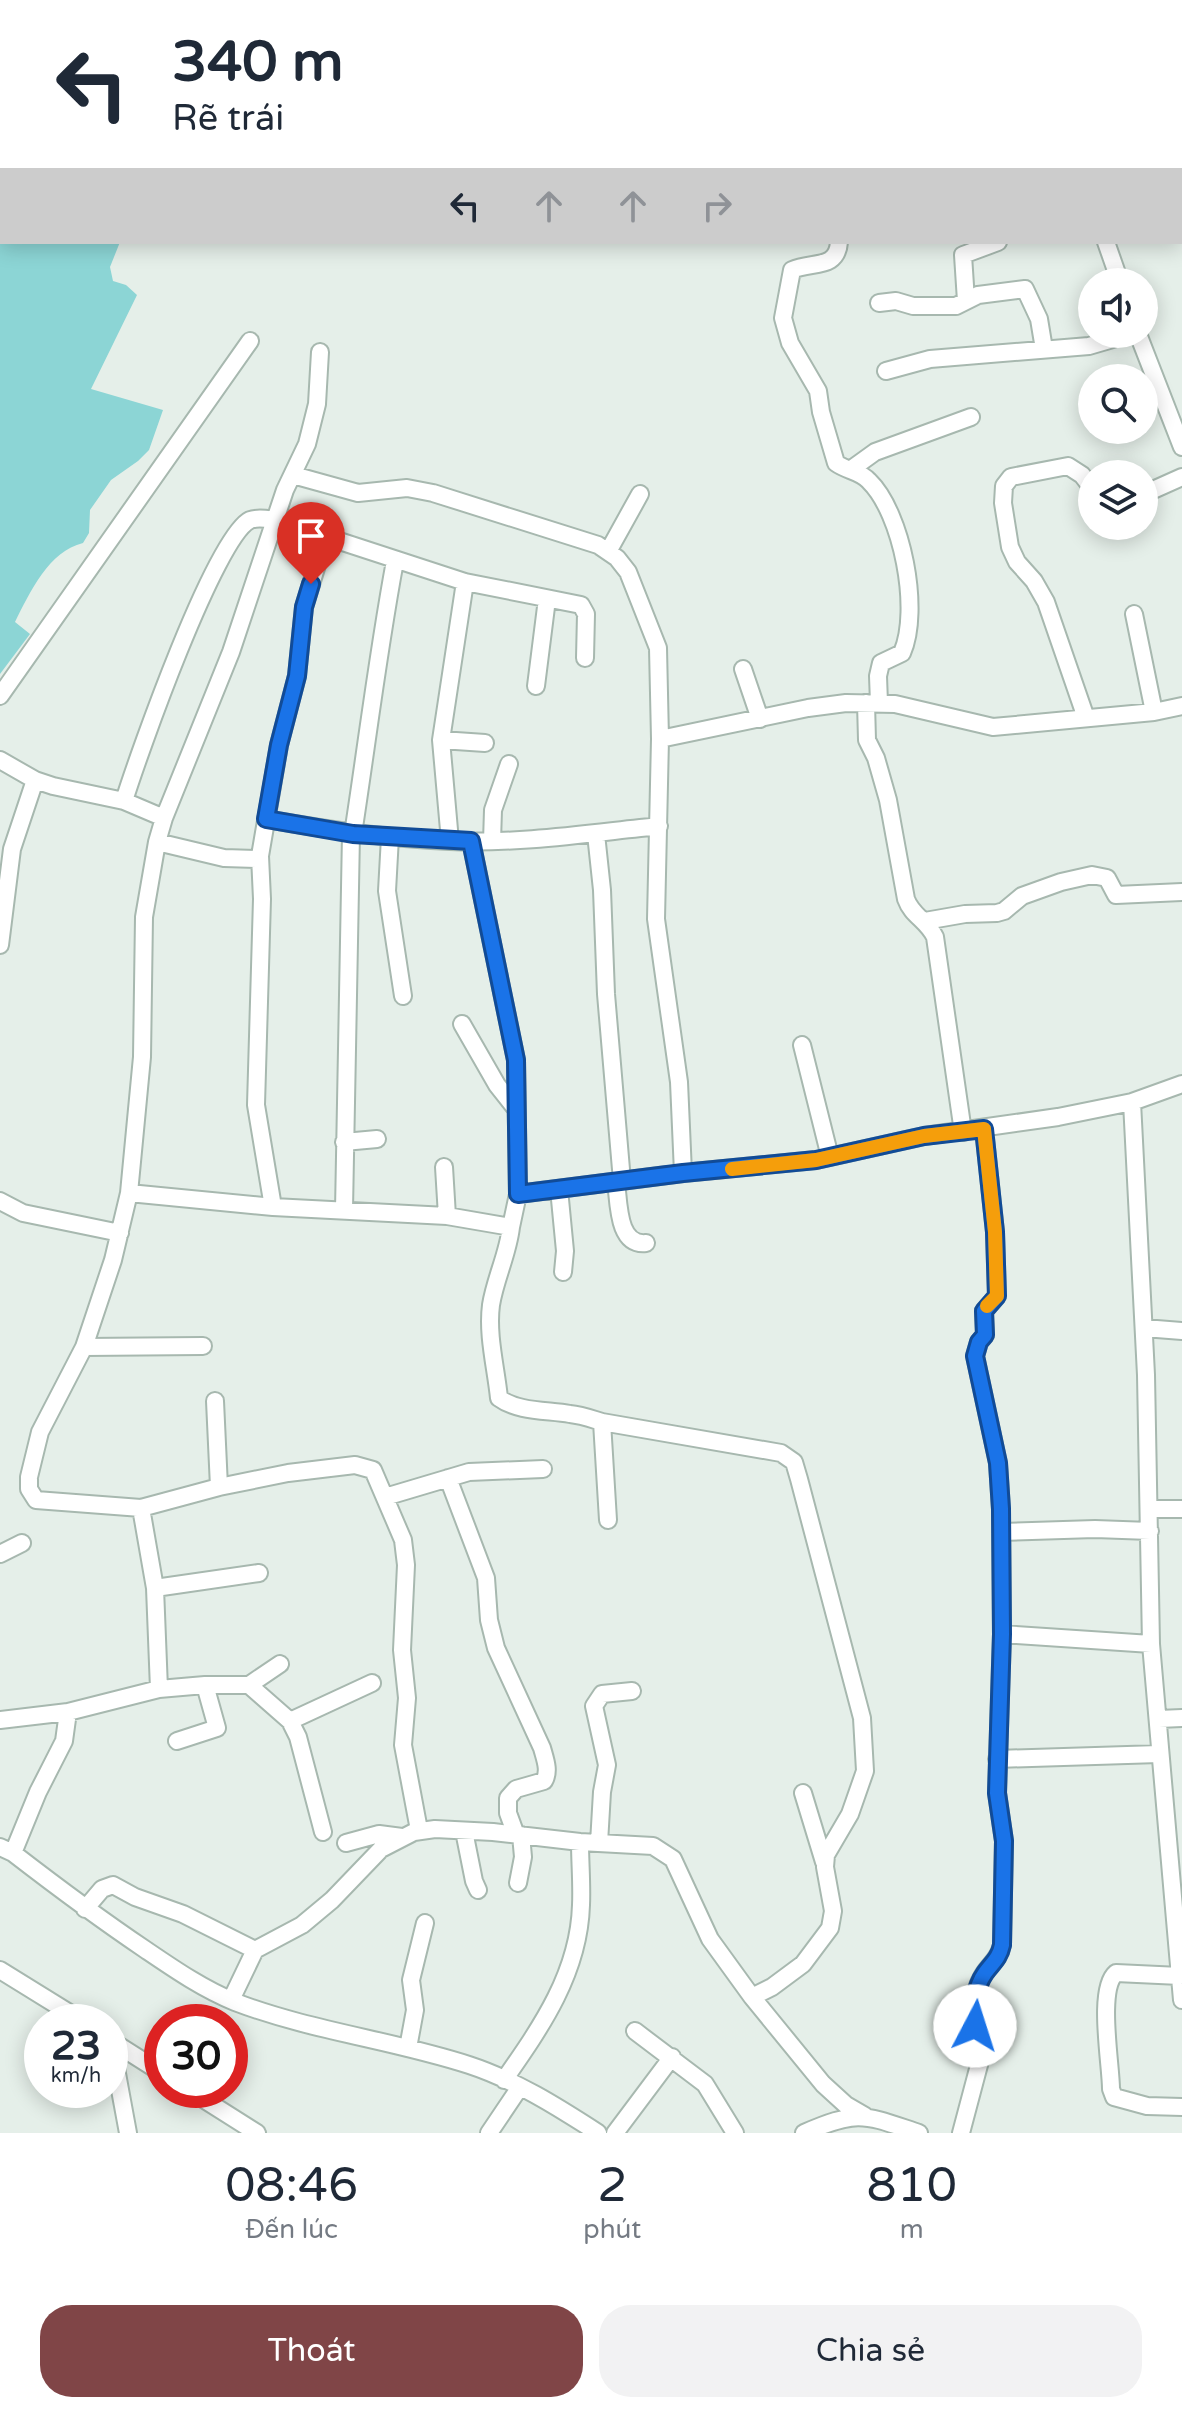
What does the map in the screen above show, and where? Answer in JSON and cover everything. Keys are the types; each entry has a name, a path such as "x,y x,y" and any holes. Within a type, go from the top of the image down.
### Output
{"street":[{"path":"839,244 833,259 792,270 783,318 790,343 818,391 836,463 869,480 895,523 906,575 909,611 905,648 899,656 881,663 867,740 885,786 906,899 910,910 925,921 935,937 963,1132"},
{"path":"966,301 963,255 993,244"},
{"path":"1107,244 1115,268"},
{"path":"879,303 891,301 913,306 956,306 978,295 1025,289 1039,319 1044,349"},
{"path":"0,696 250,341"},
{"path":"886,371 930,359 1078,347"},
{"path":"1144,348 1180,439"},
{"path":"320,352 313,427 275,520 231,652 157,842 144,917 142,1057 129,1193 120,1233 84,1347 40,1432 29,1489 36,1500 141,1508 288,1473 355,1465 373,1470 403,1540 406,1565 402,1650 407,1698 403,1745 419,1830"},
{"path":"850,470 875,452 971,417"},
{"path":"1078,472 1074,468 1059,466 1011,477 1004,486 1003,503 1010,547 1046,602 1086,718"},
{"path":"293,475 358,493 407,488 433,493 609,550 628,572 656,640 660,739 656,919 679,1082 683,1173"},
{"path":"1158,488 1182,477"},
{"path":"609,550 640,494"},
{"path":"124,801 192,614 230,545 245,525 255,519 275,520 325,539 465,582 577,604 584,608 585,658"},
{"path":"273,1207 256,1105 262,899 260,859 279,745 297,676 304,607 325,539"},
{"path":"344,1210 352,834 367,745 376,658 395,561"},
{"path":"450,841 441,740 465,582"},
{"path":"536,686 547,599"},
{"path":"1134,614 1154,712"},
{"path":"743,669 760,719"},
{"path":"660,739 828,705 872,703 993,727 1154,712 1182,706"},
{"path":"441,740 485,743"},
{"path":"0,760 35,780 78,793 124,801 164,818"},
{"path":"492,841 493,810 509,764"},
{"path":"0,945 12,849 35,780"},
{"path":"266,819 352,834 450,841 596,834 659,826"},
{"path":"596,834 622,1228 634,1241 646,1243"},
{"path":"390,837 387,891 403,996"},
{"path":"471,841 516,1060 518,1194 508,1247 491,1303 499,1398 512,1405 781,1453 794,1462 864,1728 865,1771 857,1798 824,1862"},
{"path":"157,842 224,858 260,859"},
{"path":"925,921 1004,911 1022,896 1092,875 1107,878 1113,893 1121,896 1182,892"},
{"path":"462,1024 497,1085 516,1109"},
{"path":"802,1045 830,1157"},
{"path":"518,1194 830,1157 897,1141 984,1129 1132,1102 1182,1084"},
{"path":"1132,1102 1144,1328 1151,1644 1182,2000"},
{"path":"961,2133 983,2050 973,2009 980,1980 998,1958 1002,1945 1005,1855 1004,1825 997,1793 1002,1634 998,1463 975,1356 979,1342 985,1335 984,1311 997,1296 995,1232 984,1129"},
{"path":"344,1142 377,1139"},
{"path":"444,1167 447,1216"},
{"path":"559,1189 565,1251 563,1272"},
{"path":"129,1193 273,1207 447,1216 511,1227"},
{"path":"0,1201 23,1213 120,1233"},
{"path":"1144,1328 1182,1331"},
{"path":"84,1347 203,1346"},
{"path":"215,1401 219,1487"},
{"path":"602,1422 608,1520"},
{"path":"385,1497 483,1470 543,1469"},
{"path":"448,1478 486,1578 489,1620 496,1648 542,1748 545,1762 544,1781 516,1789 508,1798 508,1813 519,1835 523,1857 518,1883"},
{"path":"141,1508 155,1588 159,1689"},
{"path":"1150,1509 1182,1509"},
{"path":"1001,1532 1150,1531"},
{"path":"0,1554 22,1543"},
{"path":"155,1588 259,1573"},
{"path":"1002,1634 1151,1644"},
{"path":"1,1716 68,1712 159,1689 249,1685 280,1664"},
{"path":"288,1719 372,1683"},
{"path":"177,1741 217,1728 205,1685"},
{"path":"249,1685 288,1719 298,1737 323,1832"},
{"path":"599,1843 607,1765 595,1701 609,1692 632,1691"},
{"path":"288,1719 319,1701"},
{"path":"68,1712 64,1741 7,1850 85,1909 185,1977 231,2000 286,2020 471,2066 520,2087 598,2133"},
{"path":"1159,1719 1182,1718"},
{"path":"997,1759 1159,1754"},
{"path":"752,1997 772,1987 803,1964 830,1928 833,1911 824,1862 803,1793"},
{"path":"231,2000 255,1950 302,1925 332,1900 381,1849 419,1830 653,1846 673,1859 710,1939 752,1997 823,2084 846,2105 865,2116 919,2133"},
{"path":"464,1831 478,1890"},
{"path":"346,1843 379,1834 402,1837"},
{"path":"504,2080 549,2014 564,1983 581,1907 580,1842"},
{"path":"85,1909 102,1889 113,1885 135,1897 183,1914 255,1950"},
{"path":"408,2048 415,2010 411,1980 425,1923"},
{"path":"0,1970 55,2004"},
{"path":"1180,1976 1116,1973 1109,1980 1107,2012 1114,2097 1147,2106 1182,2107"},
{"path":"635,2031 705,2084 735,2133"},
{"path":"615,2133 672,2057"},
{"path":"489,2133 520,2087"},
{"path":"123,2108 128,2133"},
{"path":"217,2108 254,2132"},
{"path":"804,2133 850,2116 865,2116"}],"water":[{"path":"0,244 119,244 110,267 113,281 126,285 137,295 91,389 163,410 149,450 111,480 90,510 89,533 83,543 60,554 34,586 15,622 30,634 0,674"}],"slow traffic":[{"path":"732,1169 816,1160 924,1136 984,1129 995,1232 997,1296 987,1306"}],"route":[{"path":"311,584 304,607 297,676 279,745 266,819 353,834 471,841 516,1060 518,1194 816,1160 924,1136 984,1129 995,1232 997,1296 984,1311 986,1331 975,1356 998,1463 1001,1509 1002,1634 997,1793 1004,1825 1005,1855 1002,1945 1000,1955 980,1980 973,2009 975,2026"}]}
